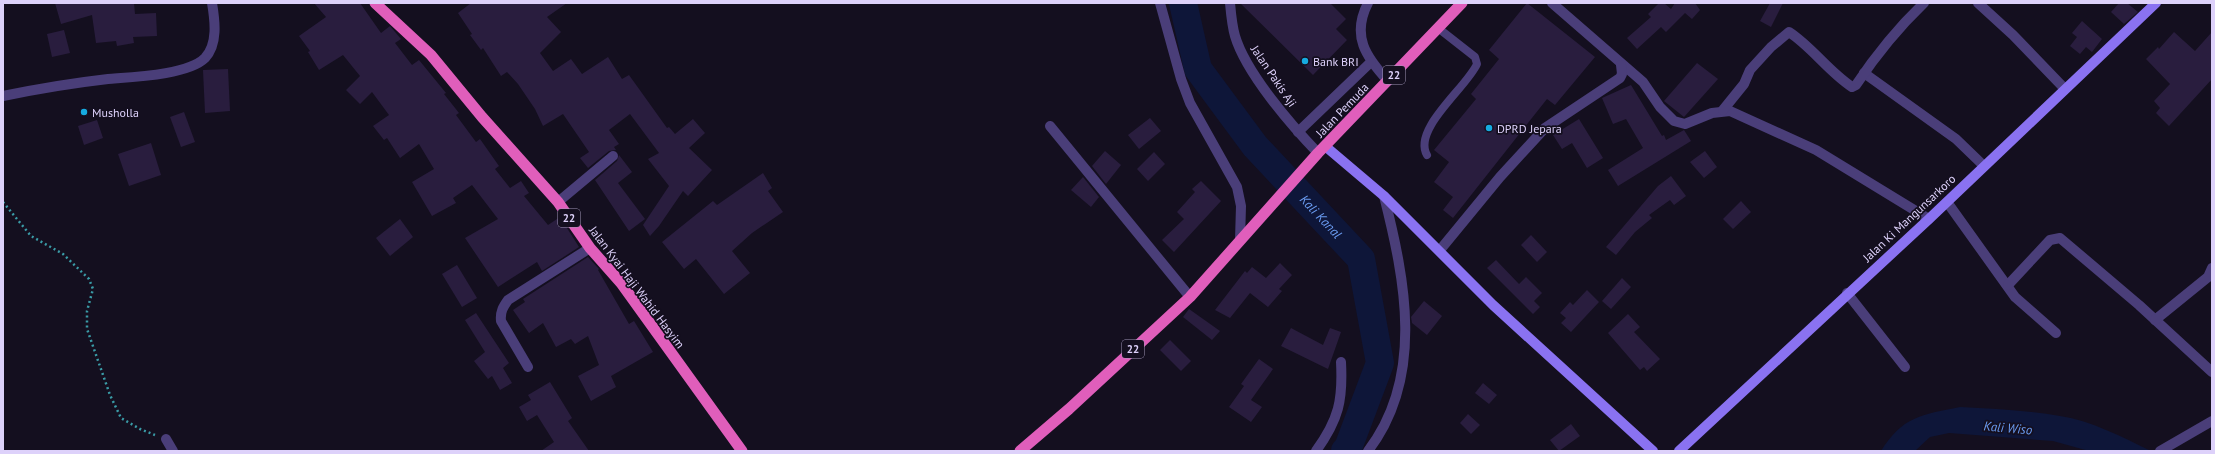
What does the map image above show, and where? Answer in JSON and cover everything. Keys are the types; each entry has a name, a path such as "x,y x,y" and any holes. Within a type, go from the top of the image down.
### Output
{"highway":[{"name":"Jalan Kyai Haji Wahid Hasyim","path":"375,3 431,55 482,117 558,202 590,248 621,283 742,451"},
{"name":"Jalan Pemuda","path":"1240,240 1321,149 1388,81 1460,3"},
{"name":"22","path":"1020,451 1069,409 1190,297 1240,240"}],"main road":[{"name":"Jalan Ki Mangunsarkoro","path":"1679,451 1847,293 1929,219 2064,88 2156,3"},
{"path":"1321,149 1384,196 1440,250 1493,305 1653,451"}],"street":[{"path":"3,96 108,79 151,76 192,66 206,57 214,39 215,30 212,3"},
{"path":"1160,3 1181,79 1190,103 1237,187 1241,206 1240,240"},
{"name":"Jalan Pakis Aji","path":"1230,3 1235,36 1240,50 1251,70 1298,132 1321,149"},
{"path":"1368,3 1362,17 1360,32 1362,43 1370,62 1388,81"},
{"path":"1552,3 1621,65 1643,82 1660,107 1674,121 1685,124 1712,112 1723,110 1730,111 1816,150 1929,219"},
{"path":"1723,110 1744,84 1750,70 1771,47 1789,32 1839,78 1852,87 1856,85 1875,56 1900,26 1924,3"},
{"path":"1978,3 2013,35 2064,88"},
{"path":"1298,132 1370,62"},
{"path":"1440,250 1500,177 1545,128 1620,78 1622,74 1621,65"},
{"path":"1864,73 1956,139 1984,166"},
{"path":"1050,126 1190,297"},
{"path":"558,202 613,156"},
{"path":"1368,451 1391,409 1397,389 1404,351 1406,326 1403,288 1397,248 1384,196"},
{"path":"1947,202 2023,306 2056,333"},
{"path":"2008,285 2050,240 2057,238 2155,320 2212,372"},
{"path":"528,367 501,321 500,314 502,308 508,300 590,248"},
{"path":"2155,320 2208,278 2212,268"},
{"path":"1847,293 1905,367"},
{"path":"1316,451 1325,438 1339,406 1342,390 1341,362"},
{"path":"2160,451 2212,421"},
{"path":"166,439 173,451"}],"lane":[{"path":"1427,155 1424,145 1430,127 1478,64 1475,57 1438,28"}],"path":[{"path":"3,202 31,236 63,254 89,279 93,289 87,310 87,329 110,395 122,418 140,430 166,439"}],"water":[{"name":"Kali Wiso","path":"1960,407 2023,411 2072,418 2107,430 2151,451 2089,451 2053,441 1949,433 1930,437 1915,451 1881,451 1897,430 1905,424 1924,415"}],"building":[{"path":"55,3 134,3 135,14 156,13 157,36 133,37 134,43 117,46 116,41 96,43 92,15 61,24"},
{"path":"314,3 360,3 381,33 390,26 401,39 395,43 412,65 419,60 446,93 444,94 459,113 456,115 476,142 480,139 499,166 495,169 510,188 521,181 529,193 524,196 548,225 560,217 579,247 542,271 537,262 498,287 465,238 498,219 472,185 453,198 456,203 432,216 412,182 434,169 419,144 400,158 387,138 384,140 373,126 389,115 372,92 360,104 346,90 360,76 343,55 319,70 308,52 310,51 299,36 326,17"},
{"path":"471,3 567,3 547,17 561,32 540,53 553,71 571,59 582,74 608,57 622,79 629,75 667,128 669,127 675,134 693,119 705,133 689,148 712,170 688,196 683,191 659,226 650,236 643,225 669,186 648,159 659,153 630,114 609,130 619,144 614,147 616,150 609,151 588,168 580,158 589,152 563,114 543,126 535,109 518,84 507,72 501,76 483,48 481,50 470,35 472,34 458,13"},
{"path":"1240,3 1330,3 1346,19 1336,29 1347,40 1313,75"},
{"name":"DPRD Jepara","path":"1527,3 1595,57 1555,105 1547,99 1453,218 1443,210 1453,197 1434,182 1449,162 1434,150 1476,99 1471,94 1499,59 1489,50"},
{"path":"1659,3 1664,3 1671,9 1675,3 1695,3 1700,10 1692,19 1685,13 1666,32 1661,27 1637,49 1627,38 1651,17 1648,14"},
{"path":"1770,3 1783,3 1771,27 1760,21"},
{"path":"2119,3 2127,3 2138,12 2124,24 2111,12"},
{"path":"2082,21 2102,39 2092,52 2086,47 2080,54 2070,46 2077,37 2072,33"},
{"path":"64,30 70,53 52,57 47,34"},
{"path":"2174,32 2195,51 2212,32 2212,79 2169,126 2156,113 2160,108 2154,101 2170,84 2146,59 2158,47 2159,49"},
{"path":"1697,63 1718,79 1684,117 1664,101"},
{"path":"228,69 230,111 205,113 203,70"},
{"path":"1631,85 1662,136 1664,135 1666,140 1684,130 1691,141 1618,186 1608,170 1643,148 1626,119 1613,124 1602,98"},
{"path":"184,112 195,142 181,147 170,117"},
{"path":"1150,118 1161,131 1139,149 1128,135"},
{"path":"1579,119 1603,158 1587,168 1572,143 1562,149 1553,135"},
{"path":"97,120 103,138 84,145 78,126"},
{"path":"151,143 161,175 129,186 118,154"},
{"path":"1105,151 1121,165 1106,184 1092,166"},
{"path":"1705,151 1717,167 1704,178 1690,162"},
{"path":"1154,152 1165,164 1148,181 1137,169"},
{"path":"619,155 632,172 618,183 645,219 629,231 595,180 617,161"},
{"path":"763,173 772,188 768,191 783,212 752,233 732,251 750,273 724,294 696,259 684,269 662,242 713,201 717,205"},
{"path":"1671,176 1686,196 1674,205 1670,200 1649,215 1652,218 1635,232 1616,255 1606,247 1658,186"},
{"path":"1083,177 1099,197 1091,207 1071,190"},
{"path":"1201,181 1221,201 1174,252 1162,240 1184,219 1177,212 1195,192 1192,189"},
{"path":"1741,201 1751,212 1733,229 1723,219"},
{"path":"400,219 413,237 390,256 376,238"},
{"path":"1531,235 1547,252 1537,262 1521,245"},
{"path":"588,257 599,269 598,270 629,324 634,321 653,352 611,376 616,387 591,401 578,376 599,365 588,336 575,344 571,339 556,347 543,323 529,333 513,310 525,302 523,299"},
{"path":"1496,260 1519,284 1526,277 1542,293 1534,301 1540,307 1533,314 1487,268"},
{"path":"1280,263 1292,275 1279,289 1282,291 1268,307 1250,293 1230,318 1215,310 1245,271 1247,273 1252,267 1266,278"},
{"path":"457,265 477,298 462,307 442,274"},
{"path":"1622,278 1631,287 1611,309 1602,301"},
{"path":"1587,290 1599,302 1571,332 1561,323 1566,318 1560,313 1570,302 1573,305"},
{"path":"1424,301 1442,316 1427,335 1412,323 1411,317"},
{"path":"1189,309 1220,331 1212,340 1183,317"},
{"path":"476,313 509,363 503,368 512,383 500,390 492,376 488,379 474,361 485,352 465,320"},
{"path":"1628,314 1640,327 1634,332 1660,359 1647,371 1644,367 1640,370 1608,333"},
{"path":"1291,328 1323,345 1330,328 1341,332 1328,369 1281,346"},
{"path":"1170,340 1191,361 1181,371 1160,350"},
{"path":"1259,359 1273,369 1251,400 1262,407 1251,422 1229,407 1244,386 1241,384"},
{"path":"550,382 572,418 568,421 589,451 541,451 554,442 537,415 527,421 519,407 531,400 528,395"},
{"path":"1483,383 1497,395 1489,404 1475,393"},
{"path":"1468,414 1480,425 1471,434 1460,423"},
{"path":"1571,424 1580,436 1559,451 1550,440"}],"waterway":[{"name":"Kali Kanal","path":"1183,3 1198,69 1255,146 1361,259 1380,363 1348,448 1345,451"}],"place":[{"name":"Bank BRI","path":"1305,61"},
{"name":"Musholla","path":"84,112"},
{"name":"DPRD Jepara","path":"1489,128"}]}
